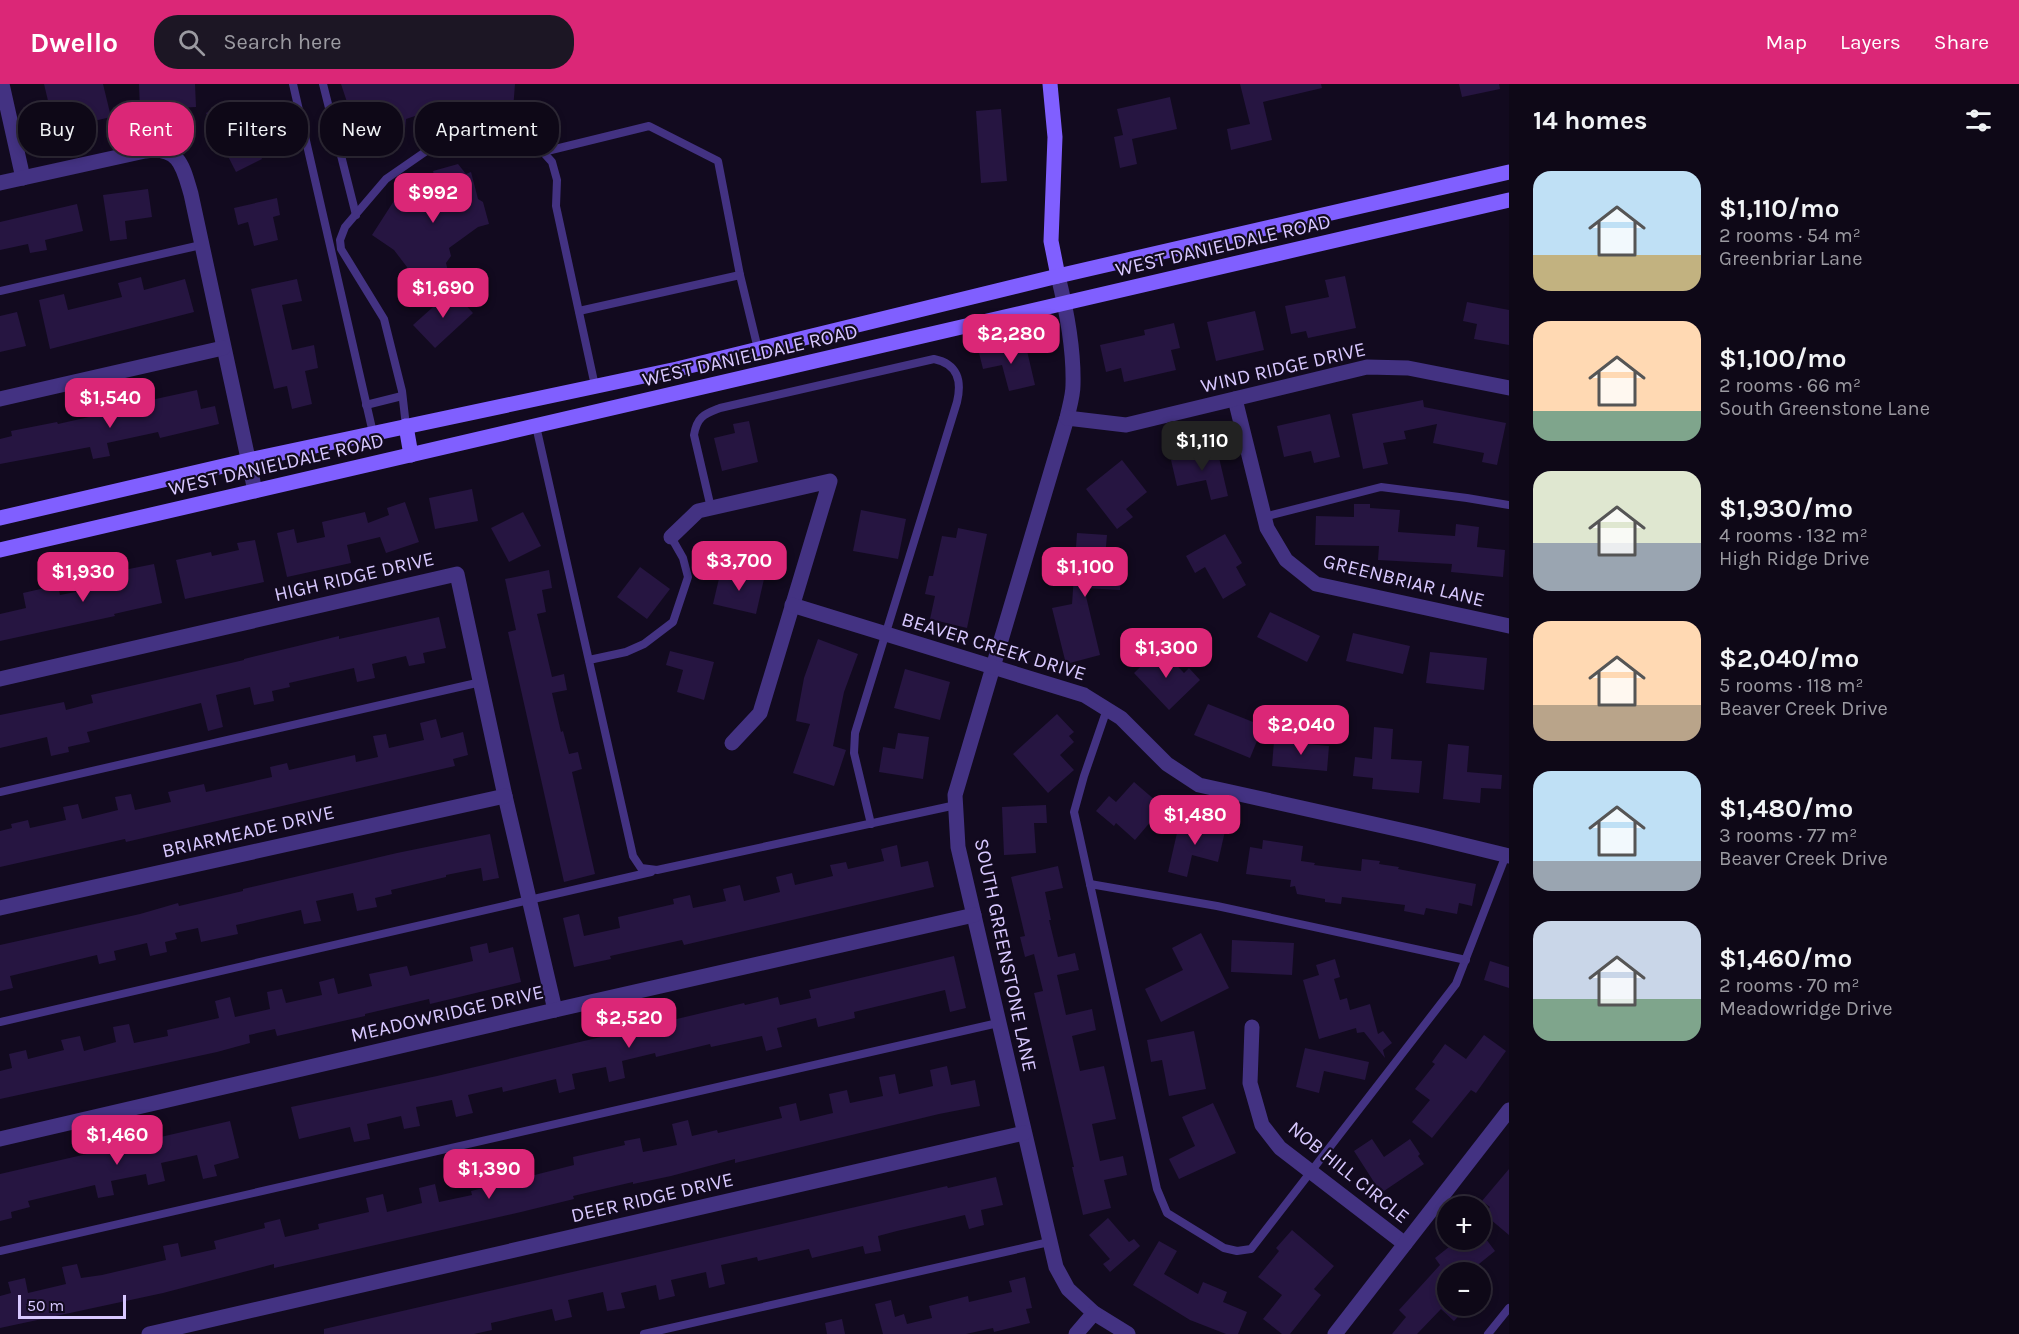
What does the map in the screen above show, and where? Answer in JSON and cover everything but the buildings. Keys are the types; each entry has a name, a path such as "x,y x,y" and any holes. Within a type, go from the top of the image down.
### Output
{"main road":[{"path":"1050,84 1055,137 1052,241 1058,276"},
{"name":"WEST DANIELDALE ROAD","path":"0,518 249,460 758,349 1058,276 1509,172"},
{"path":"1469,181 1476,208"},
{"name":"WEST DANIELDALE ROAD","path":"0,550 1509,200"},
{"path":"758,349 763,374"},
{"path":"577,390 583,415"},
{"path":"406,426 411,455"}],"street":[{"path":"2,84 23,178"},
{"path":"0,183 145,150 165,150 174,155 182,165 191,194 255,491"},
{"name":"SOUTH GREENSTONE LANE","path":"1058,276 1071,345 1073,387 1067,418 955,795 958,847 1056,1267 1068,1289 1094,1313 1128,1334"},
{"path":"0,399 223,348"},
{"name":"WIND RIDGE DRIVE","path":"1067,418 1126,425 1367,367 1408,368 1509,388"},
{"name":"GREENBRIAR LANE","path":"1235,399 1267,528 1286,560 1316,584 1509,626"},
{"path":"671,537 698,511 830,481 760,713 732,743"},
{"name":"HIGH RIDGE DRIVE","path":"0,679 457,574 505,796 555,1010"},
{"name":"BEAVER CREEK DRIVE","path":"792,605 1084,695 1121,718 1167,764 1199,786 1508,855"},
{"name":"BRIARMEADE DRIVE","path":"0,908 505,796"},
{"name":"MEADOWRIDGE DRIVE","path":"0,1139 974,915"},
{"name":"NOB HILL CIRCLE","path":"1252,1027 1250,1083 1262,1125 1280,1148 1405,1244"},
{"path":"1335,1334 1509,1110"},
{"name":"DEER RIDGE DRIVE","path":"149,1334 1024,1133"},
{"path":"1076,1334 1094,1313"}],"lane":[{"path":"293,84 373,433"},
{"path":"323,84 356,215"},
{"path":"559,148 649,126 718,161 740,275 758,349"},
{"path":"406,426 402,396 384,319 341,249 340,240 345,227 386,179 419,156"},
{"path":"547,156 552,162 557,180 556,206 595,386"},
{"path":"0,291 201,245"},
{"path":"332,252 341,249"},
{"path":"579,311 740,275"},
{"path":"711,508 694,435 696,424 703,415 720,408 934,359 945,361 954,369 959,380 960,392 855,733 854,753 871,824"},
{"path":"366,405 402,396"},
{"path":"536,426 633,856 641,868 657,870"},
{"path":"1264,517 1381,487 1509,505"},
{"path":"589,660 627,652 644,644 674,622 688,577 683,558 671,537"},
{"path":"0,792 481,682"},
{"path":"1107,709 1074,812 1157,1188 1167,1213 1224,1248 1237,1251 1251,1249 1455,984 1508,855"},
{"path":"0,1022 657,870 956,805"},
{"path":"1090,884 1217,906 1466,960"},
{"path":"0,1251 999,1023"},
{"path":"644,1334 1049,1242"},
{"path":"1488,1334 1509,1308"}]}
